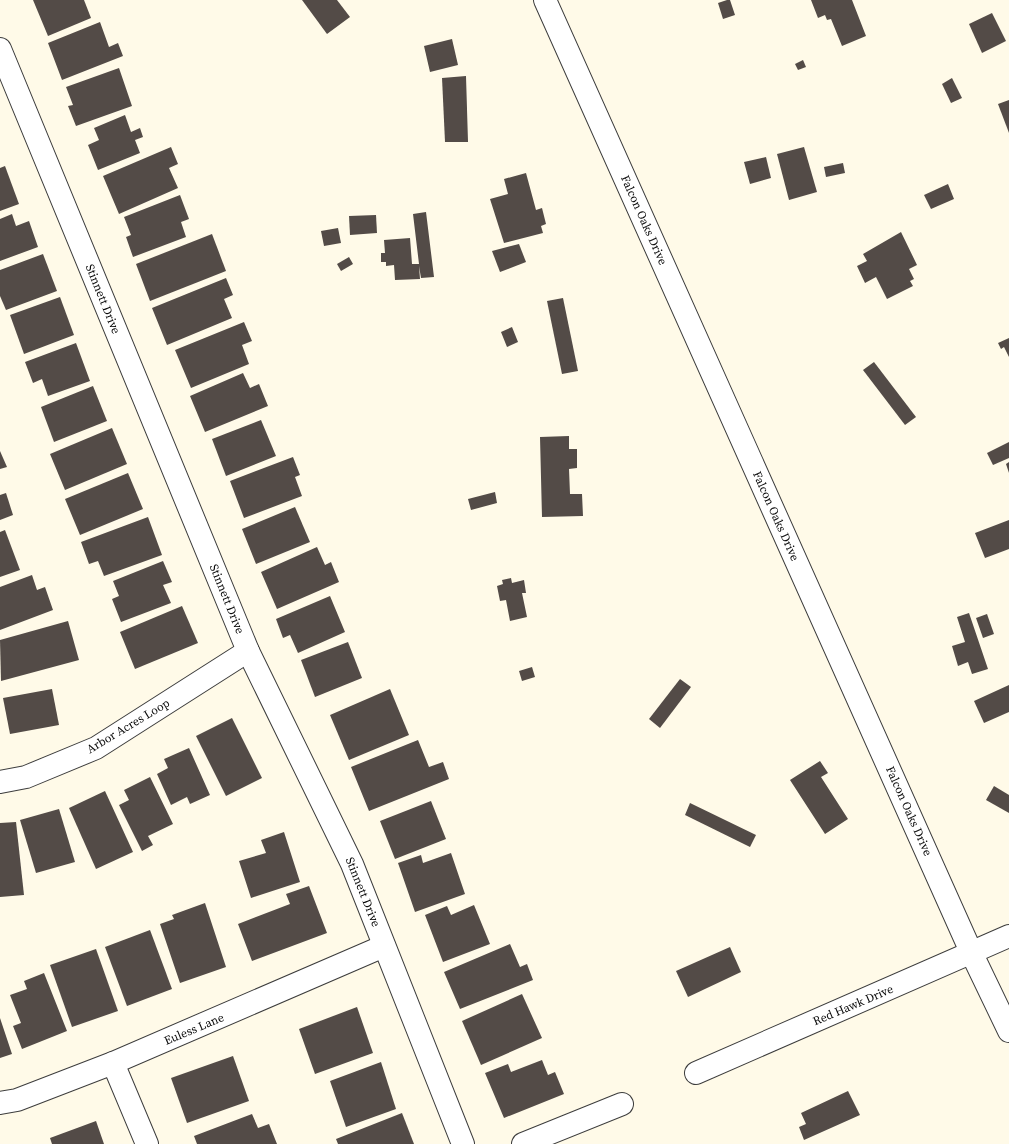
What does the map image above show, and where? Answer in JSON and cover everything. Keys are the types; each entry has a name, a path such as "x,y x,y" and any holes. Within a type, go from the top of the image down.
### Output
{"street":[{"name":"Falcon Oaks Drive","path":"545,0 972,954 1009,1031"},
{"name":"Stinnett Drive","path":"0,49 248,651 352,864 463,1144"},
{"name":"Arbor Acres Loop","path":"0,782 26,777 96,748 248,651"},
{"name":"Red Hawk Drive","path":"696,1073 972,954 1009,936"},
{"name":"Euless Lane","path":"0,1103 17,1100 113,1063 384,946"},
{"path":"113,1063 147,1144"},
{"path":"523,1144 622,1104"}],"building":[{"path":"33,0 84,0 91,18 48,36"},
{"path":"302,0 337,0 350,17 327,34"},
{"path":"730,0 735,15 723,19 718,3"},
{"path":"811,0 852,0 866,36 842,46 831,19 827,20 825,15 818,18"},
{"path":"992,13 1006,41 982,53 969,24"},
{"path":"100,22 109,47 118,43 123,56 62,80 48,43"},
{"path":"452,39 458,65 430,72 424,46"},
{"path":"803,60 806,67 798,70 795,64"},
{"path":"119,68 132,106 76,126 68,106 73,105 66,87"},
{"path":"466,76 468,142 445,142 442,78"},
{"path":"952,78 962,98 951,103 942,84"},
{"path":"1009,100 1009,133 998,104"},
{"path":"125,115 131,132 140,128 143,137 135,140 140,153 98,170 88,145 99,140 94,128"},
{"path":"171,147 178,164 169,168 178,188 119,214 103,176"},
{"path":"804,147 817,192 789,200 777,154"},
{"path":"766,157 771,178 750,184 744,162"},
{"path":"843,163 845,173 826,177 824,167"},
{"path":"5,166 19,204 0,211 0,168"},
{"path":"526,173 536,210 542,208 546,224 541,226 543,233 504,243 490,199 508,194 504,179"},
{"path":"948,184 954,199 931,209 924,195"},
{"path":"180,195 189,219 181,222 186,237 133,257 126,237 131,235 124,217"},
{"path":"426,212 434,277 421,278 419,266 420,279 395,280 394,265 386,266 386,262 381,262 381,253 385,253 384,240 410,238 412,264 419,264 413,214"},
{"path":"12,214 16,226 29,221 38,247 0,261 0,219"},
{"path":"376,215 377,233 350,235 349,216"},
{"path":"338,228 341,243 324,246 321,231"},
{"path":"901,232 917,265 909,269 914,279 910,281 913,286 887,299 876,277 865,283 857,266 867,261 863,254"},
{"path":"212,234 226,271 150,301 136,264"},
{"path":"519,244 526,262 500,272 492,251"},
{"path":"43,254 57,291 6,310 0,296 0,270"},
{"path":"349,257 353,264 341,271 337,264"},
{"path":"226,278 233,295 224,299 232,318 167,345 152,308"},
{"path":"60,297 74,335 24,354 10,315"},
{"path":"563,298 578,371 562,374 547,301"},
{"path":"244,322 252,341 242,345 249,364 191,388 175,350"},
{"path":"512,327 518,342 507,347 501,332"},
{"path":"1009,338 1009,357 1004,347 1001,349 998,343"},
{"path":"76,343 90,381 48,396 42,379 33,383 25,362"},
{"path":"874,362 916,417 905,425 863,370"},
{"path":"243,373 250,388 259,384 268,406 205,432 190,396"},
{"path":"93,386 107,421 54,442 41,407"},
{"path":"261,420 276,456 226,476 212,439"},
{"path":"112,428 127,464 65,490 50,454"},
{"path":"569,436 569,449 577,449 577,468 569,469 570,494 582,494 583,516 542,517 540,437"},
{"path":"1009,442 1009,458 993,465 987,453"},
{"path":"0,451 7,467 0,469"},
{"path":"293,457 300,475 295,477 302,496 244,518 230,481"},
{"path":"1009,462 1009,473 1006,464"},
{"path":"128,473 143,509 80,535 65,499"},
{"path":"495,492 497,503 471,510 468,499"},
{"path":"6,493 13,515 0,520 0,495"},
{"path":"295,507 310,542 256,564 242,529"},
{"path":"148,517 162,555 104,576 98,561 89,564 81,542"},
{"path":"1009,520 1009,549 985,558 975,533"},
{"path":"5,530 20,570 0,577 0,532"},
{"path":"317,547 325,565 331,562 339,582 277,609 261,572"},
{"path":"163,561 172,582 163,585 171,603 121,622 112,599 119,596 113,581"},
{"path":"32,575 37,590 45,587 53,610 0,630 0,587"},
{"path":"511,578 512,583 524,580 526,593 522,593 527,617 510,621 506,600 500,601 497,586 503,584 502,580"},
{"path":"330,596 345,632 298,653 290,635 283,638 276,619"},
{"path":"182,606 198,643 135,669 120,632"},
{"path":"969,613 988,669 972,674 968,662 958,666 952,646 965,642 957,617"},
{"path":"987,614 994,634 983,638 976,618"},
{"path":"68,621 79,660 1,681 0,640"},
{"path":"348,642 362,678 315,697 301,660"},
{"path":"532,667 535,677 522,681 519,671"},
{"path":"680,679 691,687 660,728 649,719"},
{"path":"1009,685 1009,712 984,723 974,701"},
{"path":"52,689 59,725 10,734 3,698"},
{"path":"390,689 409,735 349,760 330,715"},
{"path":"232,718 262,778 226,796 196,736"},
{"path":"418,740 429,767 443,762 449,779 369,811 351,767"},
{"path":"189,748 210,795 190,804 187,797 171,805 157,774 168,768 164,759"},
{"path":"820,761 828,773 821,777 848,819 825,834 790,780"},
{"path":"150,777 173,824 148,836 153,845 142,851 119,805 129,800 124,790"},
{"path":"994,786 1009,795 1009,813 986,800"},
{"path":"105,791 133,852 96,869 69,808"},
{"path":"431,801 446,839 395,859 380,821"},
{"path":"690,803 756,835 750,847 685,815"},
{"path":"59,809 75,862 36,873 20,820"},
{"path":"16,822 24,895 0,897 0,823"},
{"path":"284,832 300,882 251,898 239,861 266,853 261,840"},
{"path":"451,853 465,894 415,912 398,863 421,855 423,863"},
{"path":"309,886 327,933 252,961 238,924 290,904 286,894"},
{"path":"205,903 226,967 180,983 160,924 174,919 172,915"},
{"path":"474,905 490,944 443,962 425,915 447,906 451,915"},
{"path":"150,930 172,989 127,1006 105,947"},
{"path":"510,944 520,967 527,964 533,980 460,1009 444,972"},
{"path":"730,947 741,972 688,997 676,971"},
{"path":"96,949 118,1011 72,1027 50,965"},
{"path":"44,973 67,1031 22,1049 13,1026 21,1023 10,995 27,989 24,981"},
{"path":"522,994 542,1038 481,1065 462,1021"},
{"path":"357,1007 373,1053 315,1074 299,1029"},
{"path":"0,1018 12,1054 0,1058"},
{"path":"233,1056 249,1101 187,1123 171,1078"},
{"path":"542,1060 548,1075 555,1072 564,1094 504,1118 485,1073 508,1064 511,1072"},
{"path":"381,1062 396,1109 346,1127 330,1081"},
{"path":"848,1091 860,1115 804,1140 799,1127 806,1124 801,1113"},
{"path":"402,1113 414,1144 338,1144 336,1139"},
{"path":"252,1114 258,1128 269,1124 277,1144 197,1144 194,1136"},
{"path":"96,1121 104,1144 52,1144 50,1138"}]}
